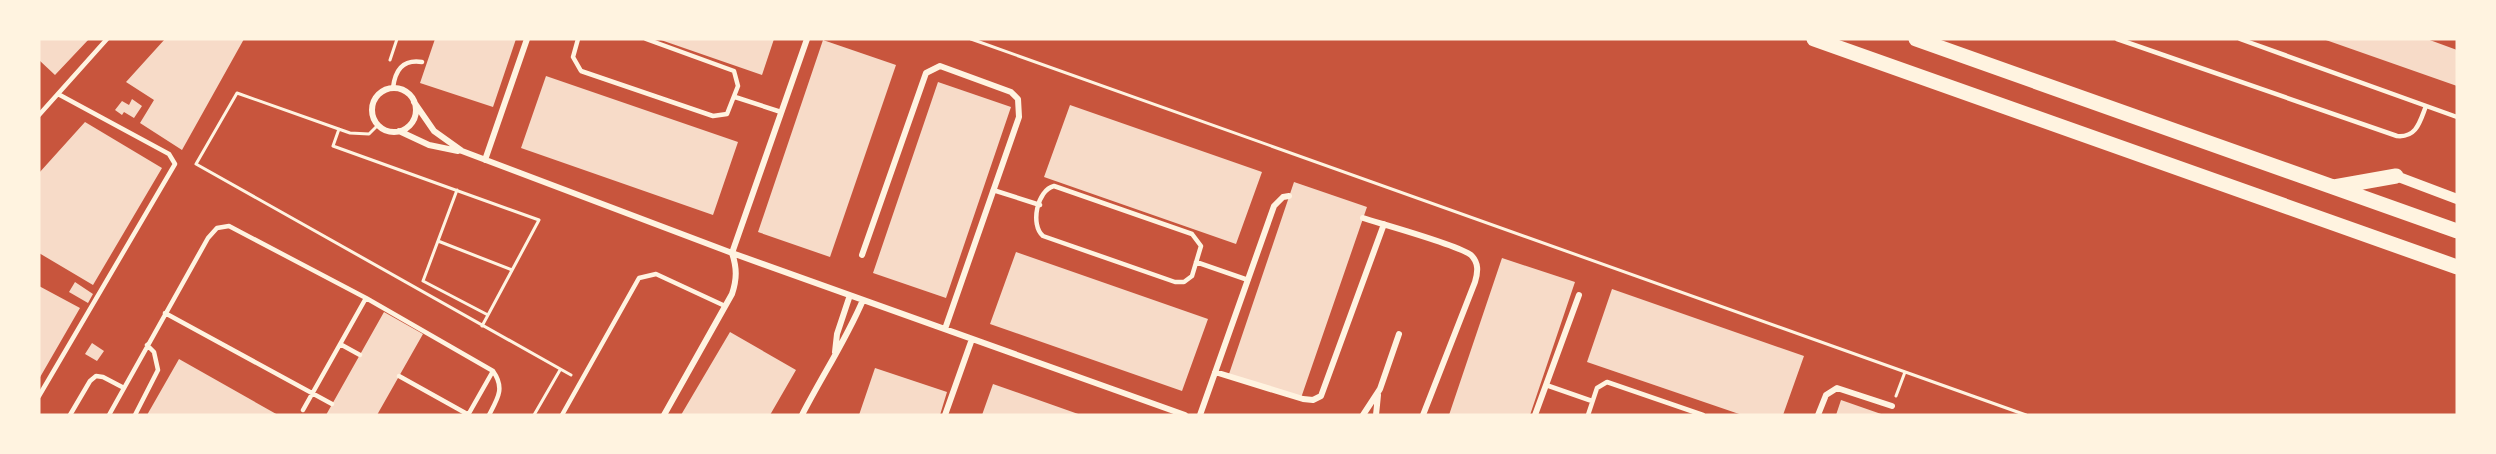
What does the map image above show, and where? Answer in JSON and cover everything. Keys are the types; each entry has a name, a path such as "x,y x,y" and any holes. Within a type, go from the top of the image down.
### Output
{"highway":[{"path":"1814,39 2457,267"},
{"path":"1916,39 2457,231"},
{"path":"2333,187 2396,176"}],"street":[{"path":"485,160 527,39"},
{"path":"664,415 725,306 736,280 736,266 732,253 807,39"},
{"path":"862,255 923,80 932,68 948,68 1003,88 1018,99 1019,117 945,329"},
{"path":"462,151 434,131 406,92 393,88 380,93 372,105 374,119 384,130 399,131 429,145 462,151 732,253 1185,415"},
{"path":"399,131 413,120 414,102"},
{"path":"2396,176 2457,199"},
{"path":"2445,194 2457,192"},
{"path":"1200,415 1274,206 1283,197 1289,196"},
{"path":"1363,218 1470,255 1476,263 1478,272 1423,415"},
{"path":"1215,372 1304,399 1313,400 1321,396 1384,224"},
{"path":"1535,415 1579,295"},
{"path":"835,352 837,334 850,296"},
{"path":"802,415 835,352 846,339 863,300"},
{"path":"1376,415 1380,389 1399,334"},
{"path":"945,415 972,339"},
{"path":"1818,415 1826,395 1837,388 1892,406"},
{"path":"1364,415 1380,389"}],"lane":[{"path":"39,115 107,39"},
{"path":"577,39 573,57 581,71 717,118 727,114 739,81 734,71 646,39"},
{"path":"2117,39 2397,136 2407,136 2416,130 2426,106"},
{"path":"2240,39 2457,117"},
{"path":"393,88 394,78 401,66 408,62 422,62"},
{"path":"39,396 175,165 170,154 58,94"},
{"path":"735,97 781,112"},
{"path":"1059,187 1192,234 1200,241 1196,262 1189,280 1179,283 1043,236 1035,222 1040,205 1047,189 1059,187"},
{"path":"993,190 1040,205"},
{"path":"109,415 208,238 217,228 229,226 366,298 493,371 500,380 501,391 489,415"},
{"path":"1196,262 1248,280"},
{"path":"562,415 636,283 644,275 656,274 725,306"},
{"path":"303,410 366,298"},
{"path":"165,313 332,404"},
{"path":"340,344 360,355"},
{"path":"135,415 158,370 154,352 147,345"},
{"path":"399,376 469,415 493,371"},
{"path":"70,415 90,381 96,376 103,377 124,388"},
{"path":"1588,415 1600,385 1607,382 1703,415"},
{"path":"1546,386 1592,401"}],"path":[{"path":"971,39 2026,415"},
{"path":"378,125 369,134 339,129 237,93 196,164 581,381"},
{"path":"339,129 333,146 539,220 482,326"},
{"path":"457,190 423,281 488,315"},
{"path":"438,240 512,270"},
{"path":"534,415 560,369"},
{"path":"1892,406 1905,372"}],"building":[{"path":"39,39 89,39 55,75 39,60"},
{"path":"165,39 244,39 182,150 140,123 154,100 126,82"},
{"path":"435,39 516,39 493,107 420,83"},
{"path":"658,39 774,39 762,75"},
{"path":"2323,39 2427,39 2457,50 2457,86"},
{"path":"823,40 896,65 830,257 758,232"},
{"path":"546,76 738,142 713,215 521,148"},
{"path":"938,82 1011,107 946,298 873,273"},
{"path":"132,99 142,106 134,118 124,112 122,115 115,110 122,101 129,105"},
{"path":"1070,105 1262,172 1236,244 1044,177"},
{"path":"85,122 162,168 93,285 39,253 39,173"},
{"path":"1294,182 1367,207 1301,398 1229,374"},
{"path":"1016,252 1208,319 1182,391 990,324"},
{"path":"1502,258 1575,282 1530,415 1449,415"},
{"path":"75,282 93,294 88,303 69,292"},
{"path":"39,286 80,308 39,379"},
{"path":"1612,289 1804,356 1783,415 1742,415 1587,362"},
{"path":"384,312 423,334 377,415 326,415"},
{"path":"730,332 796,370 770,415 681,415"},
{"path":"92,343 104,351 97,361 85,354"},
{"path":"179,359 278,415 147,415"},
{"path":"875,368 947,392 940,415 859,415"},
{"path":"993,384 1081,415 982,415"},
{"path":"1841,400 1884,415 1836,415"}]}
